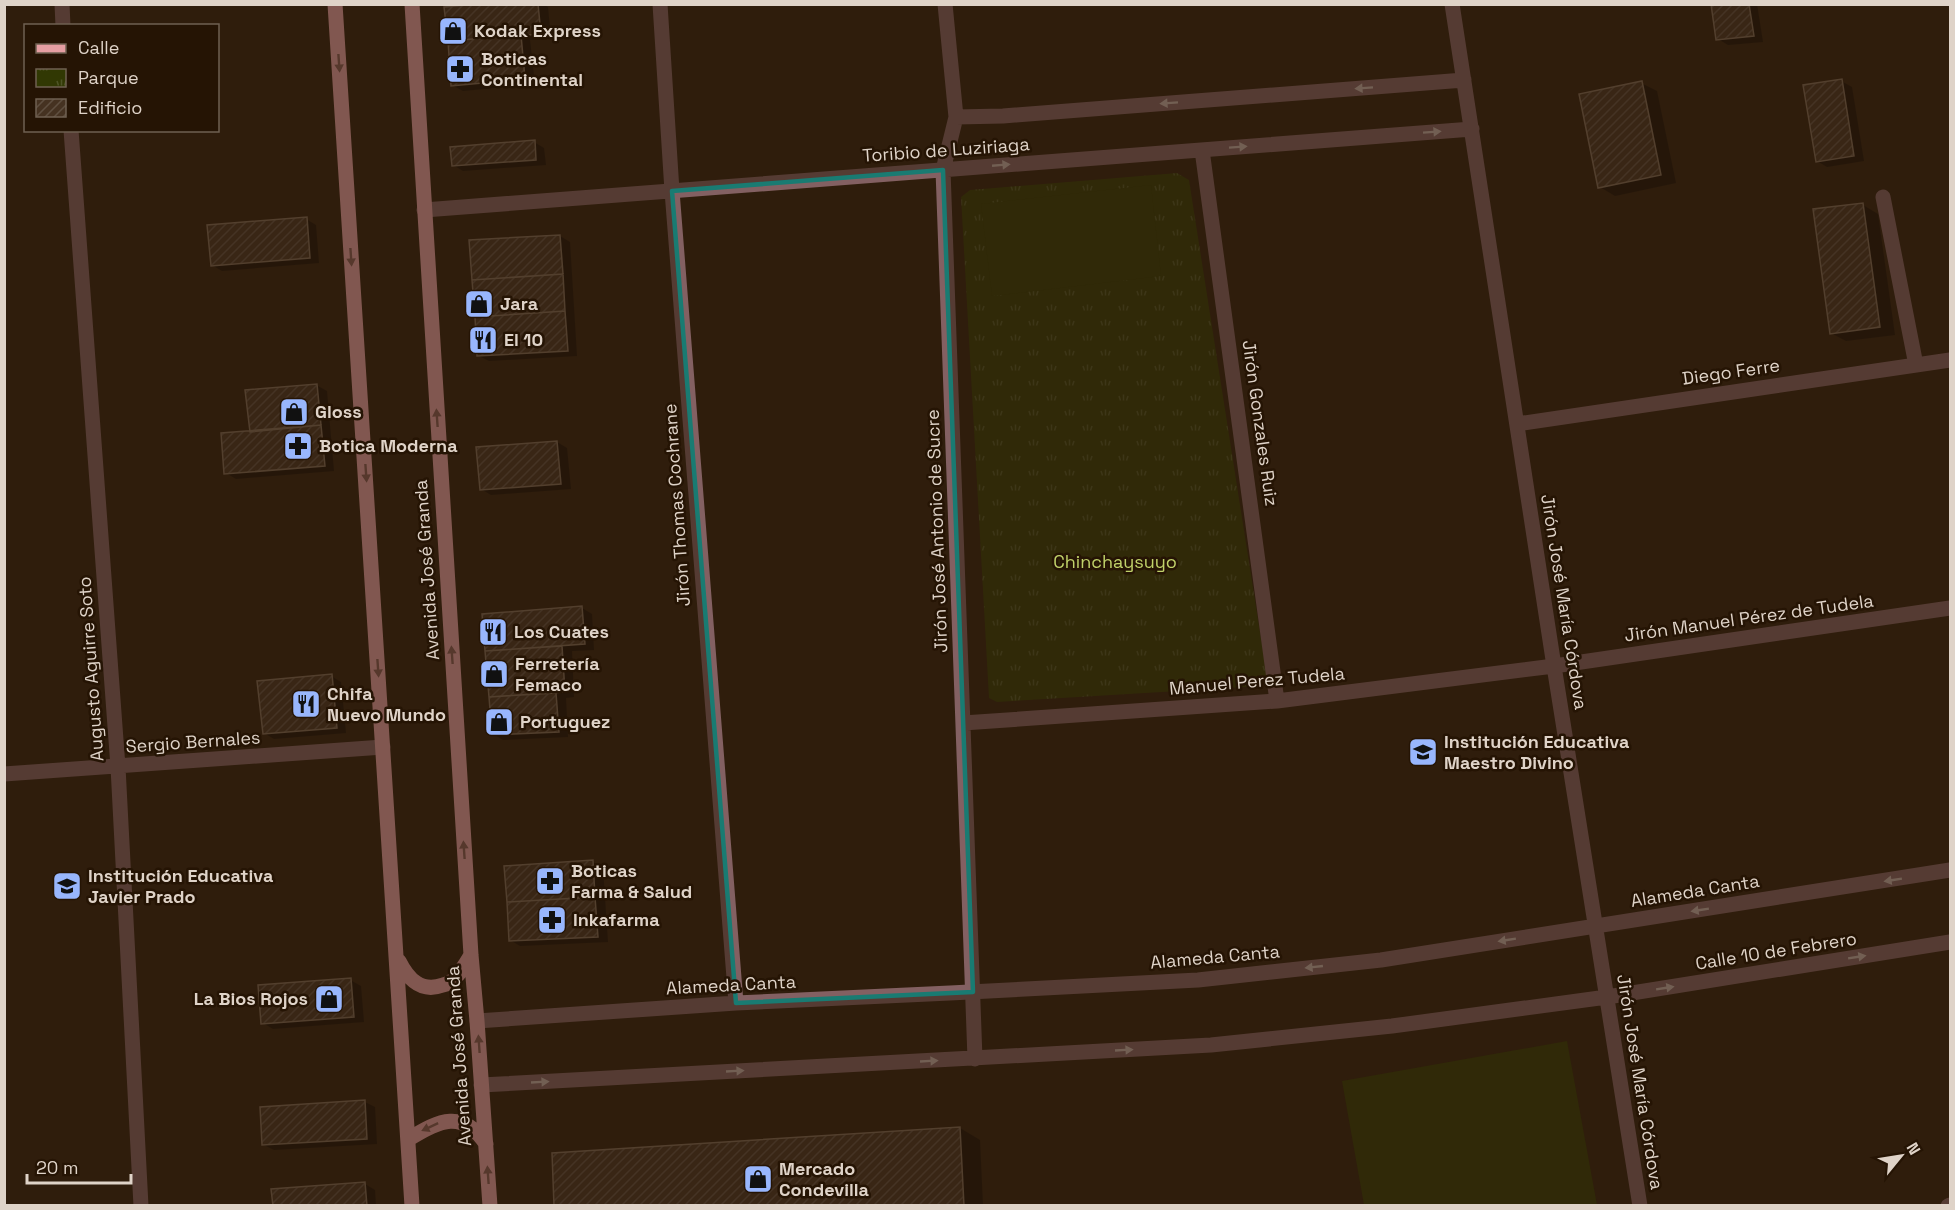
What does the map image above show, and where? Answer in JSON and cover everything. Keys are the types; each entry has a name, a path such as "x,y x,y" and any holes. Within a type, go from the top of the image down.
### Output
{"main road":[{"path":"335,4 412,1206"},
{"name":"Avenida José Granda","path":"412,4 471,955 490,1206"},
{"path":"396,955 406,975 427,989 453,981 471,955"},
{"path":"409,1139 429,1126 446,1121 463,1123 477,1131 486,1144"}],"street":[{"path":"62,4 63,24"},
{"name":"Jirón Thomas Cochrane","path":"660,4 672,190 736,1003"},
{"name":"Jirón José Antonio de Sucre","path":"945,4 956,117 943,170 975,1059"},
{"name":"Jirón José María Córdova","path":"1452,4 1640,1206"},
{"name":"Toribio de Luziriaga","path":"956,117 1003,116 1464,80"},
{"name":"Toribio de Luziriaga","path":"424,210 1472,129"},
{"name":"Augusto Aguirre Soto","path":"71,132 118,767 141,1206"},
{"name":"Jirón Gonzales Ruiz","path":"1202,150 1277,701"},
{"path":"1883,197 1916,365"},
{"name":"Diego Ferre","path":"1517,424 1950,360"},
{"name":"Jirón Manuel Pérez de Tudela","path":"1554,666 1950,608"},
{"name":"Manuel Perez Tudela","path":"963,723 1277,701 1554,666"},
{"name":"Sergio Bernales","path":"4,774 383,747"},
{"name":"Alameda Canta","path":"477,1021 736,1003 1198,980 1381,960 1950,870"},
{"name":"Calle 10 de Febrero","path":"1607,997 1950,942"},
{"path":"481,1085 1211,1045 1392,1026 1607,997"}],"highlighted area":[{"path":"943,170 973,992 736,1003 672,191"}],"green space":[{"name":"Chinchaysuyo","path":"1177,173 1189,180 1267,677 1262,686 997,702 989,698 961,197 970,190"},
{"path":"1151,185 1161,276 992,296 981,204"},
{"path":"1567,1041 1597,1205 1364,1205 1342,1081"}],"building":[{"path":"479,4 538,4 541,34 448,41 444,7"},
{"path":"1711,4 1749,4 1754,36 1716,40"},
{"path":"521,35 525,79 451,86 448,41"},
{"path":"1842,79 1854,156 1816,162 1803,85"},
{"path":"1642,81 1661,175 1598,188 1579,94"},
{"path":"535,140 536,160 452,166 450,147"},
{"path":"1863,203 1880,327 1830,334 1813,209"},
{"path":"307,217 310,258 211,266 207,225"},
{"path":"560,235 563,274 472,280 469,240"},
{"path":"563,274 565,311 475,317 472,280"},
{"path":"565,311 568,351 477,356 475,317"},
{"path":"317,384 321,425 250,432 245,390"},
{"path":"321,425 325,466 224,474 221,433"},
{"path":"557,441 561,484 480,490 476,447"},
{"path":"582,606 585,644 485,651 482,614"},
{"path":"562,646 565,692 489,697 485,651"},
{"path":"332,674 337,728 263,734 257,681"},
{"path":"556,693 559,732 492,735 489,697"},
{"name":"Boticas Farma & Salud","path":"593,860 595,897 507,902 504,866"},
{"name":"Inkafarma","path":"595,897 598,937 509,941 507,902"},
{"path":"351,978 354,1017 261,1024 258,985"},
{"path":"365,1100 367,1139 262,1145 260,1107"},
{"name":"Mercado Condevilla","path":"960,1127 964,1206 554,1206 552,1153"},
{"path":"365,1182 367,1206 273,1206 271,1189"}],"place":[{"name":"Kodak Express","path":"453,31"},
{"name":"Boticas Continental","path":"460,69"},
{"name":"Jara","path":"479,304"},
{"name":"El 10","path":"483,340"},
{"name":"Gloss","path":"294,412"},
{"name":"Botica Moderna","path":"298,446"},
{"name":"Los Cuates","path":"493,632"},
{"name":"Ferretería Femaco","path":"494,674"},
{"name":"Chifa Nuevo Mundo","path":"306,704"},
{"name":"Portuguez","path":"499,722"},
{"name":"Institución Educativa Maestro Divino","path":"1423,752"},
{"name":"Boticas Farma & Salud","path":"550,881"},
{"name":"Institución Educativa Javier Prado","path":"67,886"},
{"name":"Inkafarma","path":"552,920"},
{"name":"La Bios Rojos","path":"329,999"},
{"name":"Mercado Condevilla","path":"758,1179"}]}
